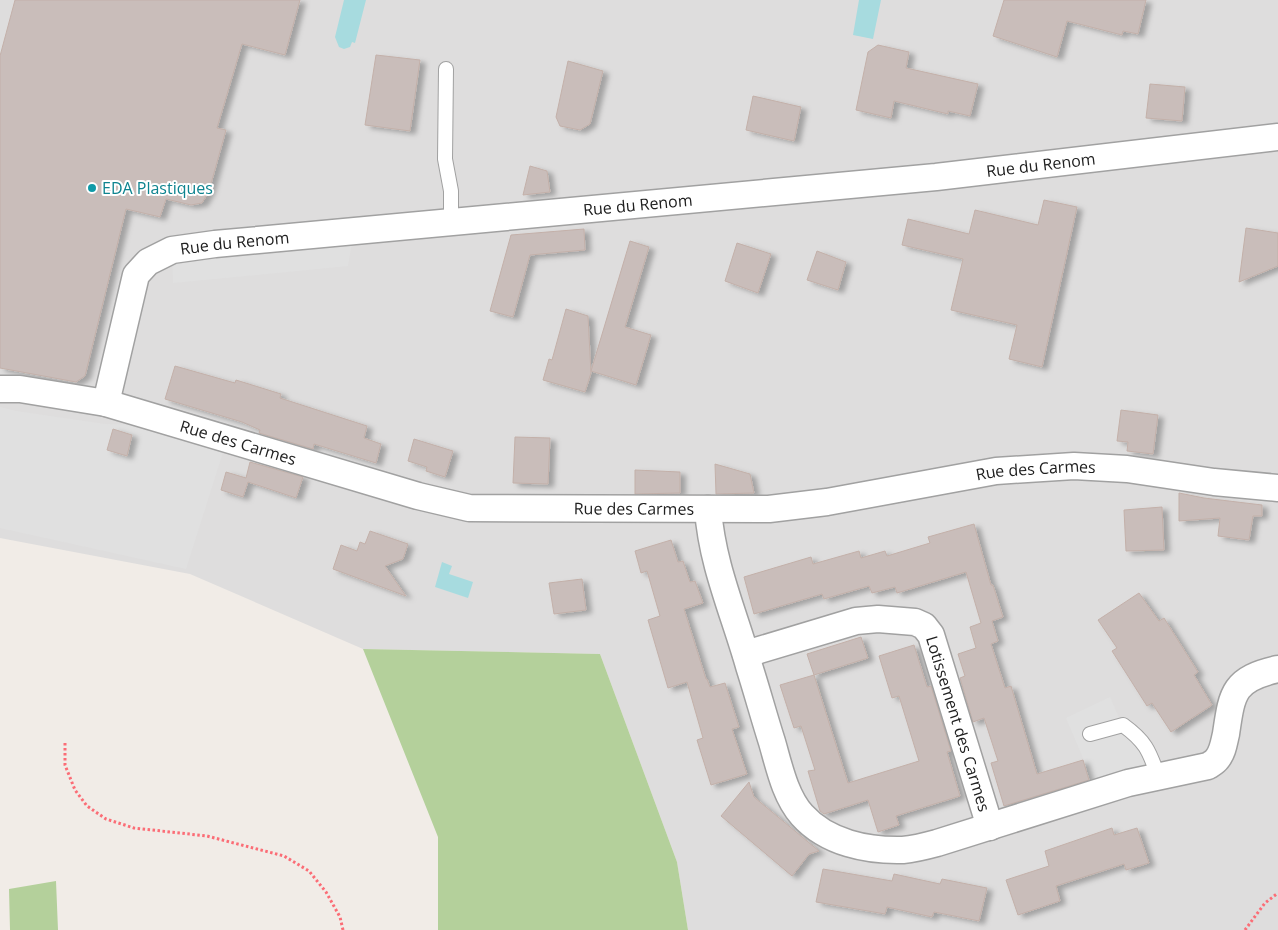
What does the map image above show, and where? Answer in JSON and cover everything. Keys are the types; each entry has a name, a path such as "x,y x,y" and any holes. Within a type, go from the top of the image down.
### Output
{"street":[{"name":"Rue du Renom","path":"106,403 136,275 148,262 172,250 215,244 451,221 936,177 1278,137"},
{"name":"Rue des Carmes","path":"0,389 20,390 106,403 418,496 470,508 769,509 827,502 996,471 1074,466 1127,469 1214,482 1278,488"},
{"name":"Lotissement des Carmes","path":"708,509 714,557 746,654 784,781 793,802 802,815 823,832 845,842 871,849 904,850 936,843 990,827 1128,783 1208,766 1217,759 1223,747 1229,708 1236,690 1250,679 1264,672 1278,669"},
{"name":"Lotissement des Carmes","path":"746,654 856,621 878,619 915,622 924,626 931,635 990,827"}],"lane":[{"path":"446,69 445,159 451,191 451,221"},
{"path":"1090,734 1123,724 1137,735 1148,750 1158,776"}],"path":[{"path":"65,743 65,765 75,790 87,806 106,819 134,828 207,836 284,856 309,871 326,892 340,917 343,930"},
{"path":"1246,930 1264,903 1278,893"}],"shaded area":[{"path":"0,0 1278,0 1278,930 688,930 677,862 600,654 363,649 190,574 0,538"},
{"path":"354,231 348,266 173,283 172,250"},
{"path":"0,407 105,424 149,425 224,449 186,569 0,528"},
{"path":"1110,697 1119,718 1158,776 1094,793 1083,758 1066,718"}],"green space":[{"path":"363,649 600,654 677,862 688,930 438,930 438,837"},
{"path":"56,881 58,930 10,930 9,889"}],"water":[{"path":"344,0 366,0 355,43 352,42 350,47 344,49 339,47 335,37"},
{"path":"859,0 881,0 873,39 853,35"},
{"path":"442,562 452,566 449,574 473,582 468,598 435,587"}],"building":[{"name":"EDA Plastiques","path":"15,0 300,0 285,55 242,44 217,128 226,130 209,191 202,203 191,205 166,199 160,217 126,209 85,376 76,382 0,368 0,56"},
{"path":"1004,0 1146,0 1138,34 1123,31 1122,35 1067,21 1057,57 993,36"},
{"path":"878,45 909,52 906,68 978,84 970,116 948,111 948,114 894,101 891,118 856,110 868,52"},
{"path":"376,55 420,60 410,131 365,125"},
{"path":"568,61 603,71 590,124 580,130 560,126 556,117"},
{"path":"1150,84 1185,87 1182,121 1146,118"},
{"path":"753,96 801,107 794,141 746,130"},
{"path":"530,166 547,171 550,192 523,195"},
{"path":"1044,200 1077,207 1042,367 1009,359 1017,325 951,310 963,259 902,245 908,219 969,234 975,210 1038,225"},
{"path":"1246,228 1278,233 1278,266 1239,282"},
{"path":"584,229 585,250 530,255 513,317 490,311 511,235"},
{"path":"630,241 649,247 625,327 651,335 636,385 591,371"},
{"path":"737,243 771,254 758,293 725,281"},
{"path":"817,251 846,262 838,290 807,280"},
{"path":"566,309 588,316 591,373 585,392 543,380 549,359 552,360"},
{"path":"175,366 235,383 236,380 281,394 280,398 367,426 364,438 381,444 376,463 314,444 313,449 259,433 260,430 242,422 165,399"},
{"path":"1121,410 1158,415 1153,454 1127,451 1128,442 1117,441"},
{"path":"113,429 132,435 127,456 107,450"},
{"path":"515,437 550,438 548,484 513,483"},
{"path":"414,439 453,451 445,477 426,471 427,467 408,461"},
{"path":"250,462 303,477 296,498 248,482 243,497 221,490 226,472 246,478"},
{"path":"715,464 750,474 754,493 716,494"},
{"path":"635,470 680,472 680,493 635,494"},
{"path":"1179,493 1262,505 1262,516 1253,516 1249,540 1218,536 1220,518 1179,521"},
{"path":"1162,507 1164,550 1126,551 1124,510"},
{"path":"974,524 991,585 993,585 1003,617 992,621 998,641 991,644 1005,688 1011,686 1037,774 1083,760 1089,780 1004,806 991,763 998,761 984,718 973,722 960,678 965,676 958,654 976,648 970,627 981,623 966,572 897,593 895,587 872,593 869,586 824,599 822,594 754,614 744,577 811,557 813,564 859,551 861,558 885,551 887,556 930,543 928,537"},
{"path":"370,531 408,544 403,559 385,566 406,596 333,569 341,545 357,551 360,542 365,544"},
{"path":"671,540 678,562 683,561 690,582 695,581 703,603 684,609 710,687 725,683 739,727 732,729 747,774 711,785 697,740 703,738 687,682 668,688 648,620 660,616 647,571 641,573 635,551"},
{"path":"582,579 586,610 554,614 549,583"},
{"path":"1139,593 1159,621 1164,618 1198,672 1194,675 1212,705 1171,732 1152,703 1147,706 1112,651 1117,648 1098,620"},
{"path":"861,637 868,658 814,675 807,654"},
{"path":"914,645 927,687 931,686 951,751 947,752 960,796 896,816 899,825 878,832 868,800 824,814 820,811 808,771 815,770 801,726 794,728 780,685 814,675 848,783 919,761 899,696 892,698 879,656"},
{"path":"749,782 754,797 819,851 809,854 792,876 721,816"},
{"path":"1112,828 1114,835 1137,828 1149,863 1126,870 1124,864 1056,886 1060,901 1018,915 1006,880 1049,866 1045,851"},
{"path":"823,869 892,881 894,874 940,884 942,879 987,888 979,921 934,912 932,917 887,907 885,914 816,902"}],"place":[{"name":"EDA Plastiques","path":"92,188"}]}
